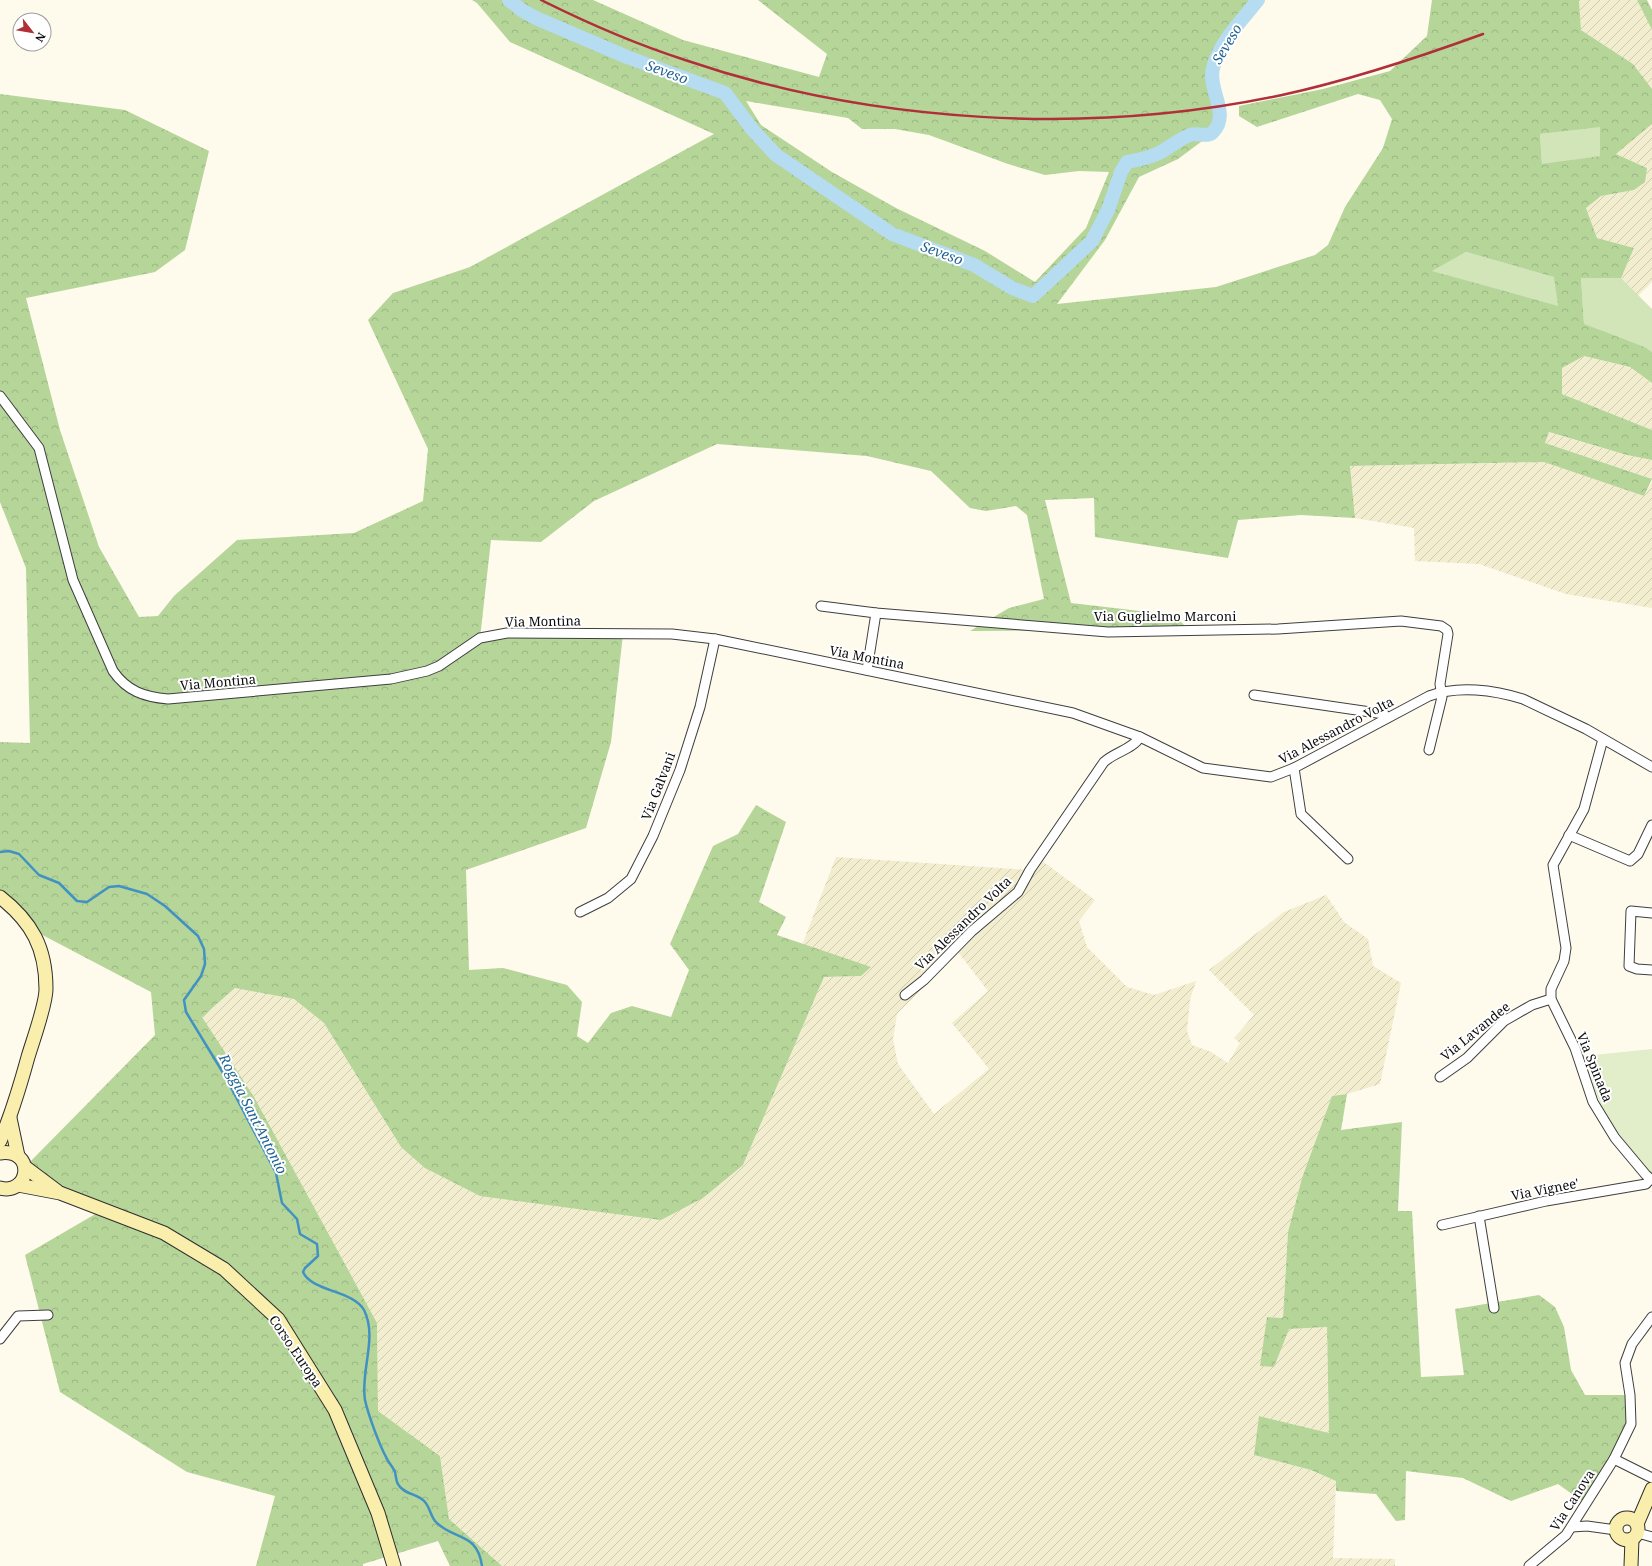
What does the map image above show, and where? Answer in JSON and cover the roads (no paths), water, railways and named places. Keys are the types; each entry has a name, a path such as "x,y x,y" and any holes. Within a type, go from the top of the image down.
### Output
{"main road":[{"path":"0,897 14,908 33,930 43,958 46,990 10,1118 0,1142"},
{"path":"1,1190 9,1189 18,1185 23,1179 22,1162 10,1118"},
{"path":"0,1153 8,1152 60,1193"},
{"name":"Corso Europa","path":"18,1185 60,1193 164,1233 224,1269 278,1319 335,1410 378,1513 394,1566"},
{"path":"1631,1562 1630,1531 1647,1503 1652,1489"}],"street":[{"name":"Via Montina","path":"0,396 38,448 73,580 113,671 128,688 141,695 168,699 391,679 427,671 439,666 480,638 508,633 672,634 715,639 1073,713 1140,737"},
{"name":"Via Guglielmo Marconi","path":"821,606 876,613 1108,632 1278,629 1401,621 1441,626 1447,630 1441,691"},
{"path":"867,670 876,613"},
{"name":"Via Galvani","path":"580,912 608,898 631,879 653,836 680,770 698,714 715,639"},
{"name":"Via Alessandro Volta","path":"905,995 924,980 972,931 1018,892 1030,870 1104,762 1112,755 1132,745 1140,737 1203,768 1260,777 1271,777 1294,768 1441,691 1461,689 1512,696 1568,720 1652,767"},
{"path":"1429,750 1442,697 1441,691"},
{"path":"1254,694 1384,714 1387,718"},
{"path":"1551,998 1552,989 1564,961 1566,948 1553,865 1584,809 1603,739"},
{"path":"1294,768 1302,814 1348,859"},
{"path":"1569,835 1630,861 1638,854 1652,825"},
{"path":"1652,913 1631,911 1629,966 1637,969 1652,970"},
{"name":"Via Lavandee","path":"1440,1077 1467,1058 1504,1021 1532,1005 1551,998"},
{"name":"Via Spinada","path":"1551,998 1575,1048 1593,1102 1615,1138 1651,1179"},
{"name":"Via Vignee'","path":"1442,1225 1546,1201 1646,1184 1651,1179"},
{"path":"1479,1216 1494,1308"},
{"path":"0,1339 18,1316 48,1316"},
{"name":"Via Canova","path":"1529,1566 1559,1543 1572,1527 1614,1459 1631,1424 1630,1395 1626,1363 1632,1344 1652,1317"},
{"path":"1614,1459 1652,1478"},
{"path":"1572,1527 1587,1526 1630,1531 1652,1537"}],"waterway":[{"name":"Seveso","path":"509,0 523,11 538,19 627,57 725,93 752,129 776,155 892,234 974,265 1012,288 1033,296 1092,241 1108,210 1121,172 1127,162 1155,155 1190,135 1208,135 1213,132 1218,125 1220,117 1212,76 1216,59 1232,32 1258,0"},
{"name":"Roggia Sant'Antonio","path":"0,852 9,851 19,854 39,875 59,883 77,901 87,902 109,887 119,886 147,894 165,906 198,936 204,949 205,964 201,976 184,1000 186,1012 225,1076 276,1173 282,1203 297,1219 300,1234 317,1244 318,1256 305,1268 303,1272 308,1279 315,1284 351,1298 359,1303 364,1310 368,1321 369,1332 364,1389 365,1400 377,1437 395,1472 397,1483 400,1487 425,1502 433,1519 442,1527 470,1542 475,1547 482,1566"}],"railway":[{"path":"541,0 594,25 648,47 756,82 830,98 905,110 982,117 1058,119 1134,116 1209,108 1282,95 1333,83 1409,60 1483,34"}]}
